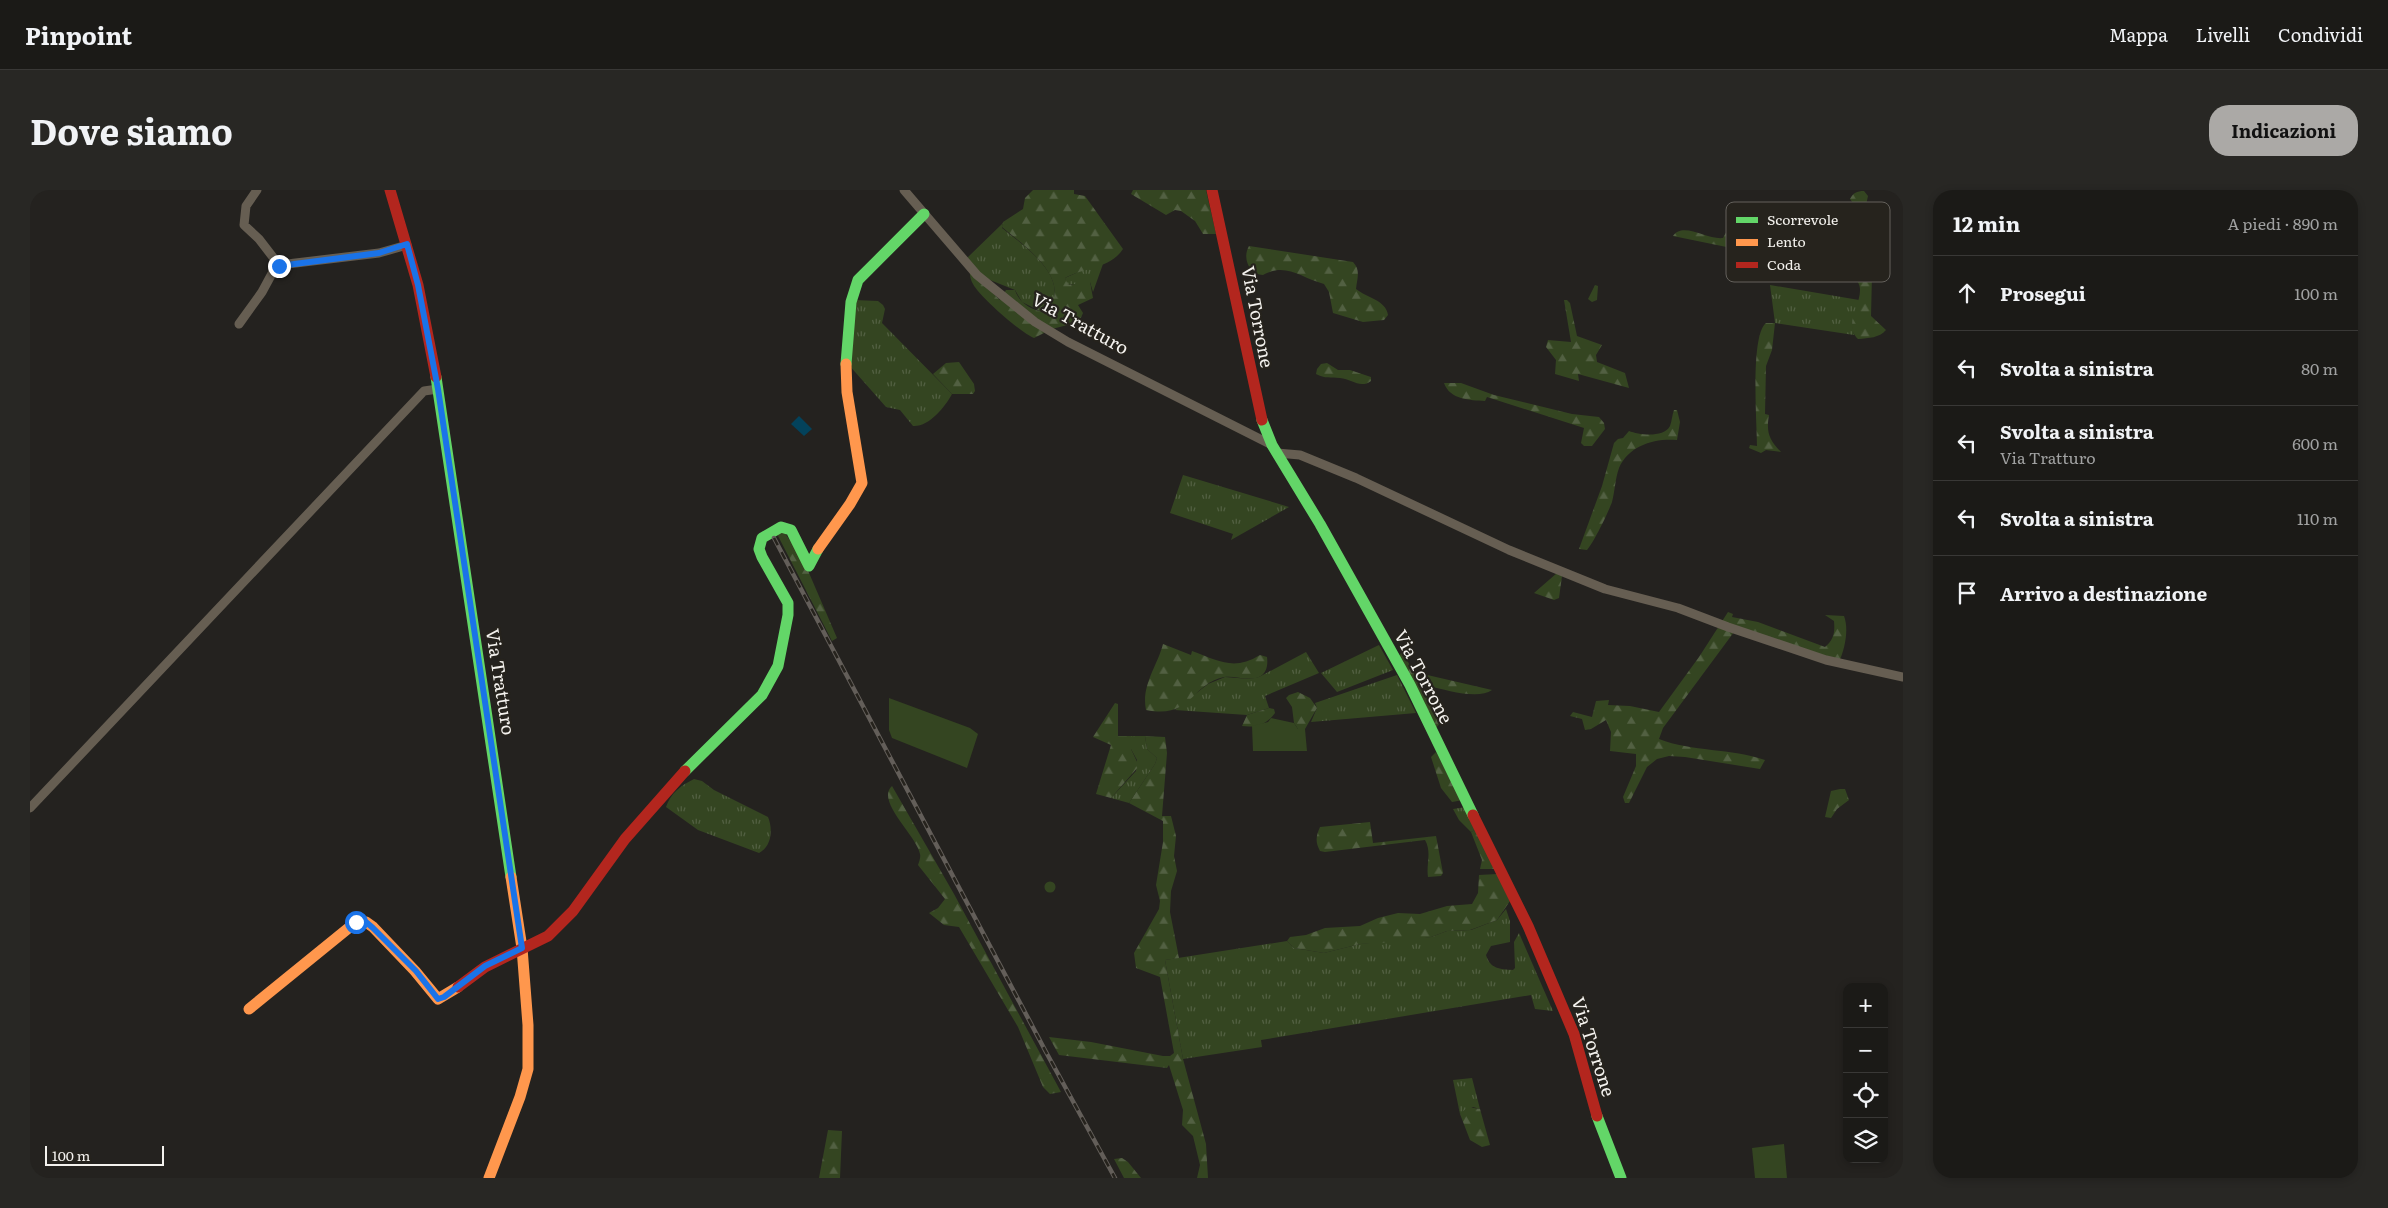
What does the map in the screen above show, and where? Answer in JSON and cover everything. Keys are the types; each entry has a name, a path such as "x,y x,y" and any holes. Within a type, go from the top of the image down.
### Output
{"street":[{"path":"257,190 246,206 244,225 259,239 279,266"},
{"name":"Via Tratturo","path":"390,190 418,285 438,389 522,948 528,1025 528,1069 520,1097 489,1178"},
{"name":"Via Tratturo","path":"904,190 977,275 1035,322 1068,342 1275,449"},
{"name":"Via Torrone","path":"1212,190 1237,301 1259,413 1275,449 1320,524 1410,685 1528,926 1574,1034 1597,1116 1621,1178"},
{"path":"249,1009 356,922 366,922 373,928 416,971 438,999 444,997 485,966 548,936 573,911 625,839 665,791 762,695 778,666 788,615 788,603 762,557 759,549 762,538 781,527 791,530 809,566 816,548 857,496 862,483 847,392 846,356 851,302 858,280 924,214"},
{"path":"239,324 262,292 275,268 279,266 379,253 407,244"},
{"path":"30,808 424,391 438,389"},
{"path":"1275,449 1300,455 1356,478 1509,550 1606,589 1678,608 1826,660 1903,677"}],"green space":[{"path":"1033,190 1074,190 1074,194 1085,196 1123,249 1118,256 1104,264 1065,278 1068,285 1075,284 1081,279 1090,282 1093,298 1078,305 1083,313 1079,322 1052,329 1034,338 1011,322 977,290 970,273 972,262 982,262 992,274 985,286 1000,300 1006,290 1015,290 1027,306 1046,312 1053,300 1054,288 1051,276 1033,254 1002,227 1003,222 1023,209 1025,198"},
{"path":"1133,190 1206,190 1216,234 1203,234 1195,221 1181,211 1175,210 1166,215 1131,194"},
{"path":"1859,191 1864,191 1868,196 1867,202 1852,202 1850,199 1852,195"},
{"path":"1003,223 1002,228 1033,254 1051,276 1054,288 1053,300 1046,312 1022,302 1015,290 990,280 967,258"},
{"path":"1683,230 1723,238 1726,232 1726,247 1673,236"},
{"path":"1249,246 1353,262 1358,271 1356,289 1384,306 1388,315 1384,320 1363,322 1333,313 1329,292 1324,284 1293,272 1279,270 1263,275 1254,272 1248,265 1246,255"},
{"path":"1103,264 1093,292 1090,282 1067,285 1065,278 1087,268"},
{"path":"1858,282 1872,282 1871,316 1886,330 1870,338 1858,339 1852,328 1852,321 1860,295"},
{"path":"1595,285 1598,286 1597,300 1592,302 1588,299"},
{"path":"1770,285 1859,300 1852,324 1854,335 1775,323"},
{"path":"854,300 878,301 883,305 885,309 882,323 952,394 931,420 913,426 900,410 886,407 848,364"},
{"path":"1564,300 1570,303 1577,336 1602,345 1596,355 1597,362 1625,373 1629,388 1578,374 1579,381 1555,374 1556,360 1546,347 1548,340 1571,342"},
{"path":"1766,323 1775,323 1772,350 1766,366 1765,414 1769,415 1769,435 1781,452 1766,450 1761,453 1749,448 1750,445 1757,446 1756,362 1761,331"},
{"path":"959,362 974,384 975,391 973,394 952,394 933,374 946,363"},
{"path":"1327,363 1338,370 1350,370 1371,377 1371,381 1360,384 1316,374 1321,364"},
{"path":"1444,383 1461,383 1494,395 1572,414 1599,417 1604,423 1605,429 1592,446 1584,446 1581,443 1584,428 1487,397 1485,401 1461,398 1451,393"},
{"path":"1674,410 1677,410 1680,422 1677,440 1652,442 1636,449 1623,460 1619,468 1612,502 1604,520 1587,550 1579,549 1602,486 1614,443 1618,439 1623,438 1629,431 1639,434 1657,434 1667,430 1670,426"},
{"path":"1183,475 1289,507 1231,540 1233,534 1170,513"},
{"path":"782,529 803,559 837,638 832,641 776,532"},
{"path":"1557,573 1562,576 1559,598 1554,600 1534,593"},
{"path":"1728,612 1733,614 1732,617 1758,622 1825,647 1832,639 1834,621 1825,615 1844,616 1846,639 1839,662 1734,632 1663,728 1659,739 1685,746 1739,753 1765,760 1760,769 1685,757 1669,756 1657,759 1647,767 1629,803 1625,803 1623,797 1636,766 1636,754 1610,751 1611,732 1606,720 1591,729 1585,730 1582,719 1570,716 1573,712 1592,717 1596,701 1609,700 1608,705 1630,706 1659,712 1699,657"},
{"path":"1163,644 1191,655 1192,651 1226,663 1242,663 1260,655 1267,657 1267,666 1264,673 1259,677 1246,679 1224,677 1213,681 1182,706 1173,710 1146,710 1146,692 1150,676"},
{"path":"1379,645 1393,670 1337,692 1321,673"},
{"path":"1402,651 1441,722 1435,729 1399,657"},
{"path":"1306,652 1319,673 1265,696 1269,708 1247,715 1175,710 1208,684 1225,677 1250,679 1259,677"},
{"path":"1423,674 1492,690 1486,693 1470,694 1444,690 1429,686"},
{"path":"1397,675 1416,713 1311,722 1317,708 1315,703"},
{"path":"1298,692 1310,698 1317,708 1305,729 1298,729 1294,723 1292,707 1286,698"},
{"path":"889,698 970,728 978,734 967,768 892,738 889,730"},
{"path":"1115,703 1118,704 1118,736 1131,736 1131,749 1139,766 1111,798 1096,794 1111,745 1093,737"},
{"path":"1269,708 1274,709 1275,713 1269,720 1257,726 1242,726 1247,715"},
{"path":"1271,718 1294,723 1298,729 1305,729 1307,751 1253,751 1252,726 1268,722"},
{"path":"1131,736 1145,736 1147,749 1157,758 1129,803 1111,798 1136,771 1137,760 1131,749"},
{"path":"1145,736 1165,737 1167,753 1162,816 1171,816 1176,836 1174,856 1177,871 1171,891 1170,912 1179,958 1165,960 1183,1059 1206,1144 1208,1178 1197,1178 1200,1165 1193,1136 1182,1125 1183,1110 1169,1065 1167,1068 1059,1055 1049,1037 1091,1042 1163,1056 1170,1056 1174,1053 1160,977 1136,968 1134,953 1159,909 1160,901 1156,885 1163,842 1163,821 1129,803 1157,758 1147,749"},
{"path":"1436,752 1463,800 1452,802 1441,788 1431,757"},
{"path":"694,779 702,781 714,790 768,817 771,832 767,846 759,853 698,830 666,807 677,790"},
{"path":"892,786 954,894 1061,1092 1050,1094 1043,1087 1018,1027 959,927 944,925 929,913 938,908 945,899 918,865 920,855 917,847 889,800 888,792"},
{"path":"1845,789 1849,800 1837,809 1831,818 1825,817 1831,791"},
{"path":"1466,807 1477,829 1471,832 1459,820 1453,809"},
{"path":"1370,822 1373,843 1436,836 1443,873 1441,876 1428,877 1428,849 1425,840 1325,852 1320,851 1317,839 1320,827"},
{"path":"1477,829 1496,869 1480,869 1482,860 1471,832"},
{"path":"1497,874 1510,901 1497,920 1470,930 1447,931 1431,937 1399,942 1360,944 1324,953 1294,948 1287,941 1290,937 1306,935 1325,928 1360,926 1378,918 1398,913 1420,914 1447,906 1472,904 1478,893 1479,875"},
{"path":"1050,881 1056,887 1050,893 1044,887"},
{"path":"1506,909 1510,921 1510,942 1491,946 1486,955 1488,960 1493,966 1513,970 1515,968 1514,942 1519,933 1553,1011 1535,1009 1531,995 1261,1040 1262,1047 1183,1059 1165,960 1287,941 1294,948 1324,953 1360,944 1431,937 1447,931 1471,930 1497,920"},
{"path":"1472,1078 1480,1109 1473,1107 1460,1114 1453,1080"},
{"path":"1468,1107 1480,1109 1490,1145 1482,1147 1470,1140 1460,1114"},
{"path":"828,1130 842,1131 840,1178 819,1178"},
{"path":"1784,1144 1787,1178 1755,1178 1752,1148"},
{"path":"1122,1158 1128,1162 1141,1178 1124,1178 1114,1159"}],"water":[{"path":"799,416 812,429 804,436 791,424"}],"railway":[{"path":"774,538 1046,1052 1115,1178"}],"traffic: fast":[{"path":"846,364 851,302 858,280 924,214"},
{"path":"436,377 511,877"},
{"path":"1262,420 1272,445 1320,524 1410,685 1473,815"},
{"path":"685,771 762,695 778,666 788,615 788,603 762,557 759,549 762,538 781,527 791,530 809,566 818,549"},
{"path":"1597,1116 1621,1178"}],"traffic: slow":[{"path":"818,549 850,504 862,483 847,392 846,364"},
{"path":"489,1178 520,1097 528,1069 528,1025 522,948 511,877"},
{"path":"249,1009 356,922 366,922 373,927 415,971 438,999 458,987"}],"traffic: jam":[{"path":"390,190 418,285 436,377"},
{"path":"1212,190 1262,420"},
{"path":"458,987 485,967 548,936 573,911 625,839 685,771"},
{"path":"1473,815 1528,926 1574,1034 1597,1116"}],"route":[{"path":"279,266 379,253 407,244 418,285 438,389 522,948 485,966 444,997 438,999 432,994 416,971 373,928 366,922 356,922"}]}
